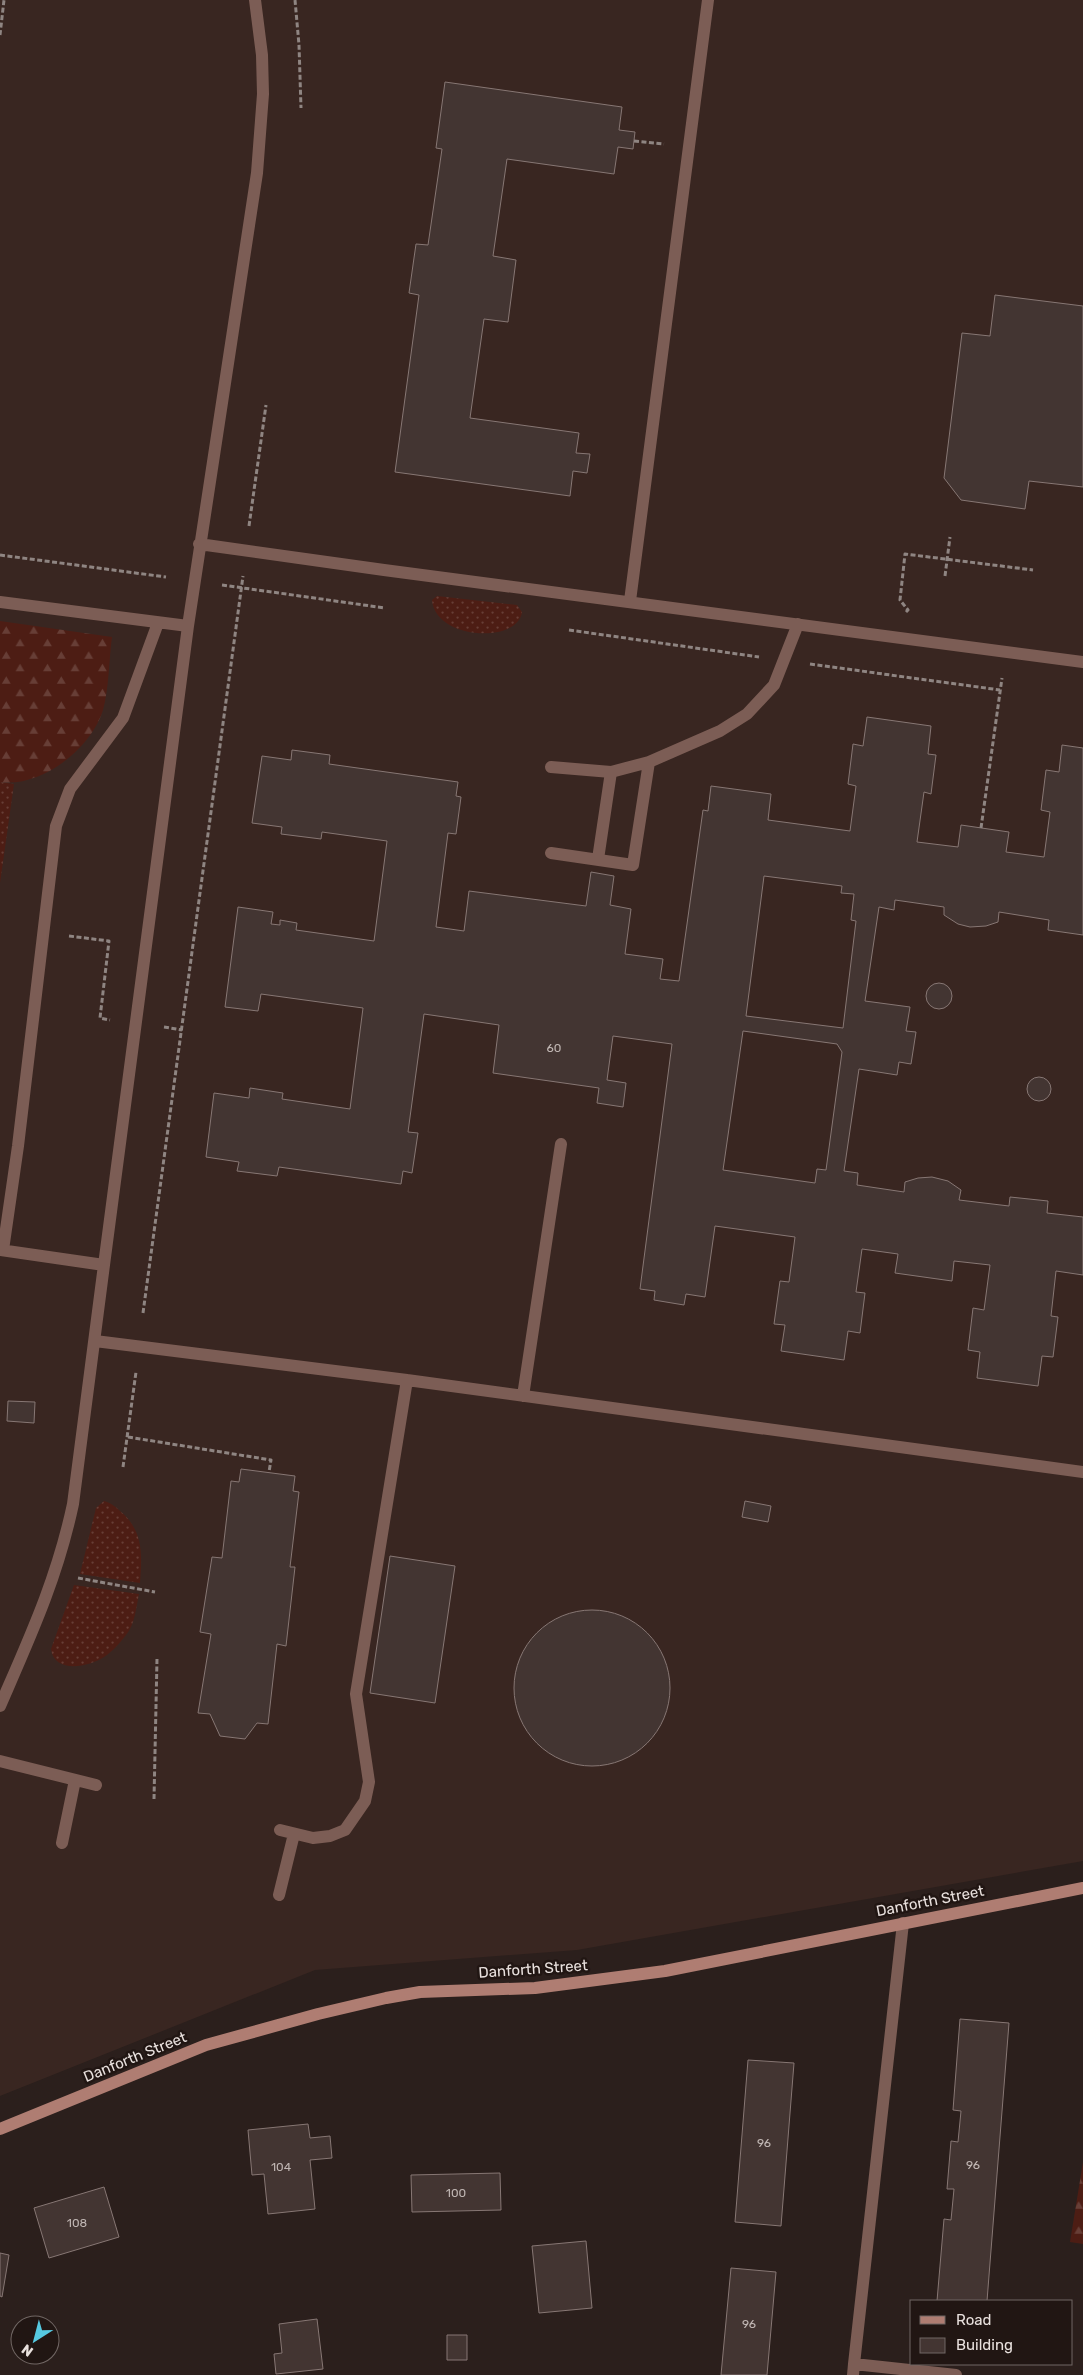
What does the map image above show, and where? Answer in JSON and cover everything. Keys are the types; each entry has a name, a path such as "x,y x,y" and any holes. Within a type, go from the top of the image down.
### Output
{"street":[{"name":"Danforth Street","path":"0,2129 206,2045 318,2014 386,1998 439,1990 534,1988 665,1971 1083,1888"}],"lane":[{"path":"0,1706 55,1574 73,1504 199,544 257,173 262,94 262,55 255,0"},
{"path":"630,601 708,0"},
{"path":"199,544 550,593 630,601 1083,662"},
{"path":"0,602 188,626"},
{"path":"104,1265 2,1250 44,933 56,826 70,789 122,718 158,623"},
{"path":"551,766 611,772 649,762 720,731 747,714 774,685 798,624"},
{"path":"551,853 633,865 649,762"},
{"path":"598,860 611,772"},
{"path":"523,1396 561,1144"},
{"path":"95,1341 407,1380 1083,1472"},
{"path":"280,1830 313,1838 330,1836 345,1830 365,1801 370,1782 356,1694 407,1380"},
{"path":"0,1761 96,1785"},
{"path":"62,1843 75,1780"},
{"path":"280,1895 294,1834"},
{"path":"903,1923 853,2370 956,2375"}],"path":[{"path":"0,35 4,0"},
{"path":"295,0 300,45 301,108"},
{"path":"634,141 664,145 665,135"},
{"path":"248,533 266,405"},
{"path":"945,576 950,537"},
{"path":"892,636 908,610 900,600 905,554 1034,570"},
{"path":"0,555 166,577"},
{"path":"143,1313 244,571"},
{"path":"222,585 385,608"},
{"path":"981,828 1006,651"},
{"path":"44,933 109,941 100,1018 111,1020"},
{"path":"164,1028 182,1030"},
{"path":"123,1468 137,1367"},
{"path":"128,1437 271,1460 269,1472"},
{"path":"55,1574 155,1592"},
{"path":"154,1799 157,1659"}],"shaded area":[{"path":"0,0 1083,0 1083,1861 577,1950 315,1970 0,2096"}],"green space":[{"path":"437,596 517,605 522,612 517,622 507,629 493,633 461,630 447,623 437,613 432,600"},
{"path":"0,621 112,637 105,702 97,725 88,739 76,752 47,772 32,779 16,782 0,782"},
{"path":"0,782 14,784 0,883"},
{"path":"104,1501 115,1506 134,1527 141,1553 140,1583 80,1574 96,1508"},
{"path":"74,1585 139,1594 131,1626 119,1644 98,1661 73,1666 58,1662 51,1649"},
{"path":"1083,2162 1083,2244 1070,2242"}],"building":[{"path":"445,82 622,107 619,130 635,132 633,149 618,147 614,174 507,159 493,256 516,260 508,322 484,319 470,418 579,433 576,453 590,454 587,473 573,471 570,496 395,472 419,295 409,293 416,244 428,245 442,149 436,148"},
{"path":"995,295 1083,306 1083,487 1029,481 1025,509 961,500 944,478 962,333 990,336"},
{"path":"867,717 931,726 928,754 936,755 931,794 924,792 917,842 958,847 961,825 1009,832 1006,852 1044,857 1050,812 1041,810 1046,770 1059,772 1062,745 1083,748 1083,935 1048,930 1049,920 999,912 998,922 986,926 970,927 958,924 944,915 944,907 895,900 894,910 879,907 865,1001 910,1007 906,1031 916,1032 911,1064 899,1062 897,1075 859,1069 844,1171 858,1173 857,1185 904,1192 905,1182 918,1178 932,1177 948,1181 961,1190 959,1200 1009,1206 1010,1197 1048,1201 1047,1213 1083,1217 1083,1275 1056,1271 1051,1316 1058,1317 1053,1357 1042,1356 1038,1386 977,1378 980,1352 968,1350 973,1308 984,1310 990,1265 954,1261 952,1281 895,1273 898,1254 862,1249 856,1292 865,1293 860,1333 848,1331 844,1360 781,1351 785,1325 774,1324 780,1281 789,1282 795,1237 715,1226 705,1297 686,1294 684,1305 654,1300 655,1291 640,1289 672,1044 613,1036 607,1080 626,1083 623,1107 597,1103 599,1088 493,1073 499,1025 424,1014 408,1132 418,1133 412,1173 403,1171 401,1184 279,1167 277,1176 237,1171 239,1162 206,1157 214,1093 249,1098 250,1088 283,1093 282,1099 350,1109 363,1008 261,994 258,1011 225,1007 238,907 273,912 271,924 280,925 280,920 297,923 296,930 374,941 387,841 322,832 321,839 281,834 282,827 252,823 262,756 291,760 292,750 330,755 329,764 458,782 456,796 461,797 456,834 448,833 436,927 464,931 469,891 586,906 591,872 614,876 610,905 631,909 625,954 663,959 660,979 679,981 703,810 708,811 711,786 771,794 768,820 850,831 856,786 848,784 853,744 863,746","holes":["764,876 842,886 841,893 854,894 851,920 856,921 843,1028 746,1016","743,1031 837,1044 842,1052 826,1170 817,1169 815,1183 723,1170"]},
{"path":"939,983 948,987 952,996 948,1005 939,1009 930,1005 926,996 930,987"},
{"path":"1039,1077 1048,1080 1051,1089 1048,1098 1039,1101 1030,1098 1027,1089 1030,1080"},
{"path":"8,1401 35,1402 34,1423 7,1421"},
{"path":"241,1469 295,1476 293,1491 299,1492 290,1567 295,1567 286,1646 277,1644 268,1724 257,1723 245,1739 220,1736 210,1714 198,1713 211,1634 200,1632 212,1557 222,1558 231,1481 239,1482"},
{"path":"745,1501 771,1506 768,1522 742,1517"},
{"path":"390,1556 455,1566 435,1703 370,1693"},
{"path":"592,1610 622,1616 635,1623 647,1633 657,1645 664,1658 670,1688 664,1718 657,1731 647,1743 635,1753 622,1760 592,1766 562,1760 549,1753 537,1743 527,1731 520,1718 514,1688 520,1658 527,1645 537,1633 549,1623 562,1616"},
{"path":"960,2019 1009,2023 987,2300 937,2300 944,2219 951,2220 954,2189 947,2189 951,2141 958,2142 961,2111 953,2110"},
{"path":"748,2060 794,2063 781,2226 735,2222"},
{"path":"308,2124 310,2138 330,2136 332,2158 310,2160 315,2209 268,2214 264,2174 252,2175 248,2130"},
{"path":"500,2173 501,2210 412,2212 411,2175"},
{"path":"104,2187 119,2237 49,2258 34,2208"},
{"path":"586,2241 592,2308 539,2313 532,2246"},
{"path":"0,2253 9,2255 2,2297 0,2296"},
{"path":"731,2268 776,2272 767,2375 721,2375"},
{"path":"317,2319 323,2369 276,2374 274,2354 282,2353 279,2324"},
{"path":"447,2335 467,2335 467,2360 447,2360"}]}
